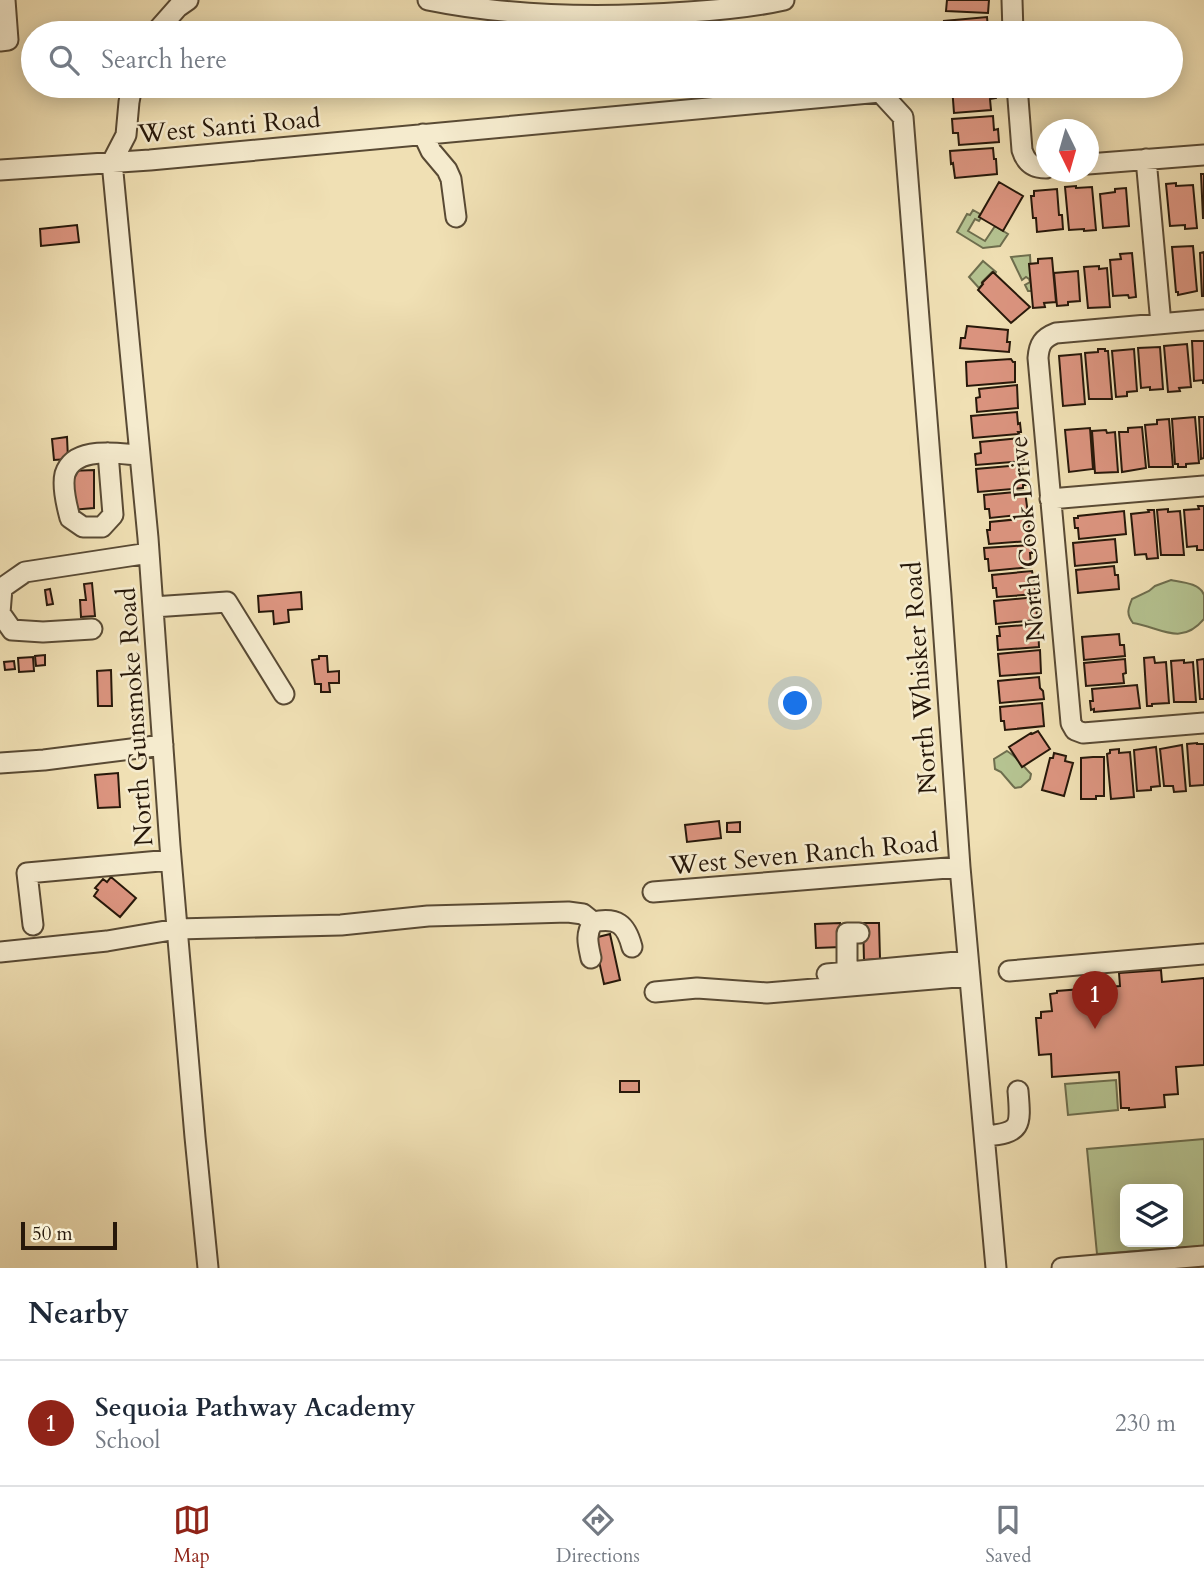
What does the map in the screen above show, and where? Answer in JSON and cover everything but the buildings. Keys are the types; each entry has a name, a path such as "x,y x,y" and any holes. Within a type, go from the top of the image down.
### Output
{"street":[{"path":"4,40 5,0"},
{"path":"166,21 188,0"},
{"path":"428,0 518,12 584,7 657,14 784,0"},
{"path":"1013,0 1013,21"},
{"path":"112,162 126,135 130,98"},
{"name":"West Santi Road","path":"0,170 150,160 815,98"},
{"name":"North Whisker Road","path":"885,98 902,117 960,867 996,1268"},
{"path":"1018,98 1022,150 1036,164"},
{"path":"423,134 431,151 451,179 456,217"},
{"path":"1099,163 1204,155"},
{"path":"1146,159 1161,324 1204,320"},
{"name":"North Gunsmoke Road","path":"112,162 149,553 171,860 208,1268"},
{"name":"North Cook Drive","path":"1161,324 1056,333 1041,342 1038,358 1069,715 1075,730 1083,733 1204,723"},
{"path":"108,453 140,455"},
{"path":"1050,499 1204,486"},
{"path":"92,629 43,632 12,630 1,612 2,588 25,572 149,553"},
{"path":"153,607 227,602 284,694"},
{"path":"0,763 44,760 163,744"},
{"path":"33,925 27,873 171,860"},
{"name":"West Seven Ranch Road","path":"653,892 960,867"},
{"path":"0,951 107,942 177,929 341,925 428,916 568,912 583,914 593,922"},
{"path":"591,958 587,930 593,922 615,921 624,926 632,947"},
{"path":"859,933 847,933 837,973 969,969"},
{"path":"1009,971 1204,954"},
{"path":"655,992 697,988 767,993 969,969"},
{"path":"985,1136 1003,1135 1013,1130 1019,1122 1018,1091"},
{"path":"1062,1268 1204,1256"}],"green space":[{"path":"973,210 980,214 981,218 979,221 975,219 968,231 985,241 995,226 1008,234 1000,246 983,248 957,232 967,214 970,215"},
{"path":"1030,255 1032,291 1028,291 1025,285 1030,282 1029,279 1026,277 1022,280 1011,257"},
{"path":"983,261 996,272 992,272 979,288 969,277"},
{"path":"1171,580 1190,584 1202,591 1204,619 1187,632 1179,634 1133,623 1128,611 1132,599"},
{"path":"1007,751 1031,774 1030,779 1021,787 1015,788 995,769 994,759"},
{"path":"1116,1080 1118,1110 1068,1115 1065,1084"},
{"path":"1204,1139 1204,1246 1097,1254 1087,1149"}],"place":[{"name":"Sequoia Pathway Academy","path":"1095,1029"}]}
